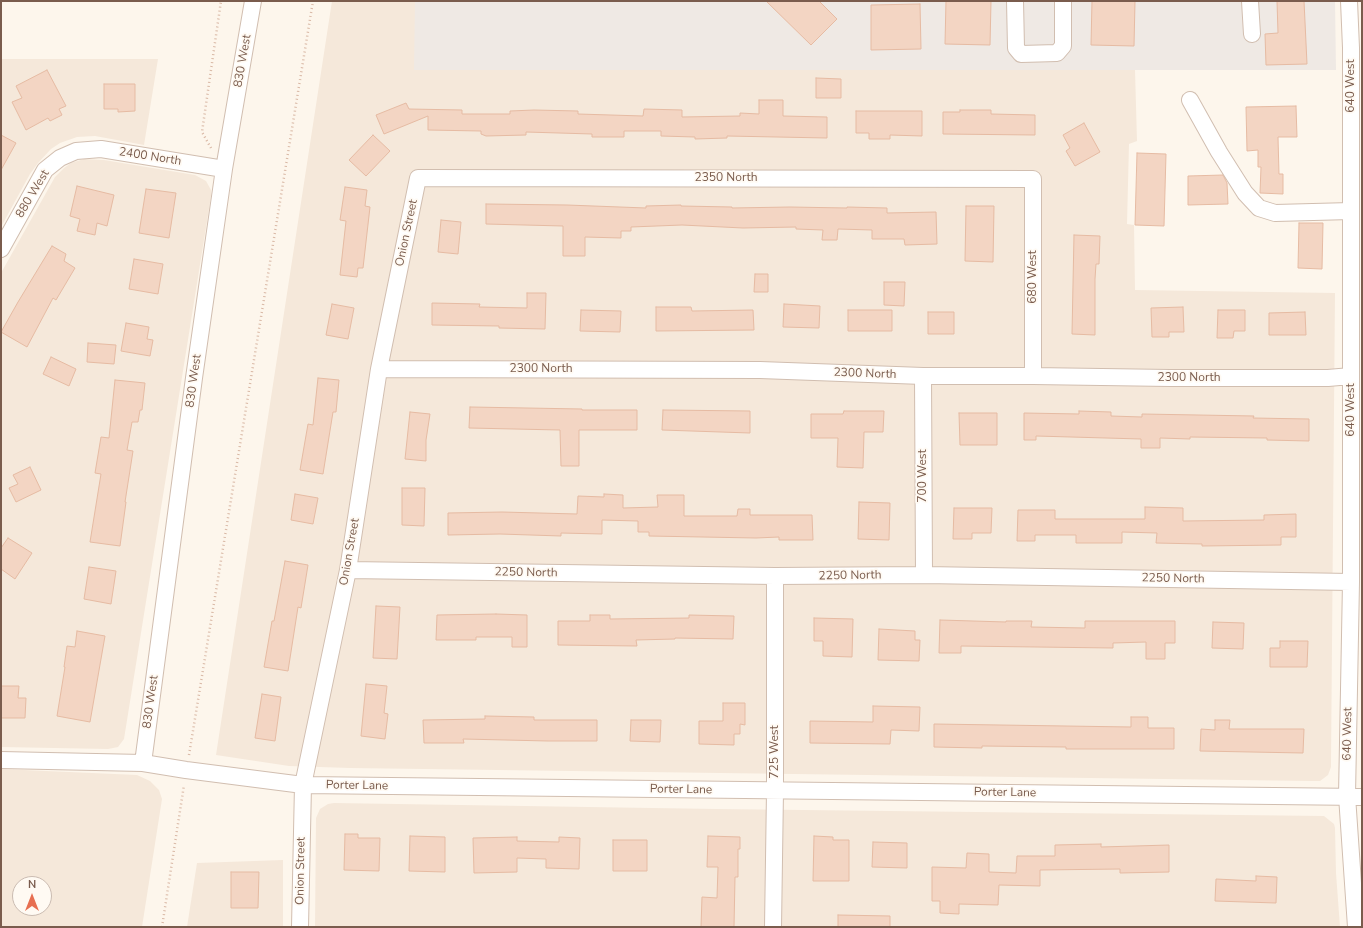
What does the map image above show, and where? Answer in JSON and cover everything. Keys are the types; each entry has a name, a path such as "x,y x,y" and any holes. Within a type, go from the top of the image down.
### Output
{"street":[{"name":"830 West","path":"143,763 194,378 224,169 253,1"},
{"path":"1015,1 1016,48 1021,54 1057,53 1063,46 1063,1"},
{"path":"1250,1 1252,34"},
{"name":"640 West","path":"1349,1 1350,23 1356,48 1351,211 1357,335 1355,378 1356,512 1354,796 1356,927"},
{"path":"1190,100 1218,152 1245,193 1259,208 1274,213 1351,211"},
{"name":"2400 North","path":"76,151 101,149 224,169"},
{"name":"880 West","path":"1,249 45,170 60,158 76,151"},
{"name":"2350 North","path":"418,178 1033,179"},
{"name":"Onion Street","path":"300,927 303,785 348,570 379,369 418,178"},
{"name":"680 West","path":"1033,179 1034,376"},
{"name":"2300 North","path":"379,369 760,370 923,376 1355,378"},
{"name":"700 West","path":"923,376 924,575"},
{"name":"2250 North","path":"348,570 775,576 924,575 1355,584"},
{"name":"725 West","path":"773,927 775,791 775,576"},
{"name":"Porter Lane","path":"1,760 143,763 303,785 1354,796"}],"path":[{"path":"221,1 202,132 224,169"},
{"path":"188,758 313,1"},
{"path":"162,927 184,781"}],"shaded area":[{"path":"332,1 415,1 415,70 1135,70 1137,141 1129,144 1127,224 1134,225 1135,290 1335,293 1331,767 1328,775 1320,781 1312,781 350,768 289,766 216,755"},
{"path":"415,1 1335,1 1336,70 414,70"},
{"path":"1,59 158,59 144,145 95,136 77,137 60,143 51,149 30,174 1,227"},
{"path":"84,159 104,160 195,175 206,181 211,190 211,196 124,739 118,747 108,749 1,747 1,273 55,177 71,163"},
{"path":"1,769 137,775 150,781 159,790 162,799 142,927 1,927"},
{"path":"328,804 1324,816 1334,824 1335,828 1336,873 1340,927 315,927 316,818 320,809"},
{"path":"283,860 283,927 187,927 197,863"}],"building":[{"path":"766,1 819,1 837,19 811,45"},
{"path":"946,1 991,1 990,45 945,44"},
{"path":"1092,1 1135,1 1134,46 1091,45"},
{"path":"1277,1 1304,1 1307,64 1266,65 1265,34 1278,33"},
{"path":"920,4 921,49 871,50 871,5"},
{"path":"47,70 66,106 59,109 62,115 50,121 48,118 26,130 12,102 22,98 16,86"},
{"path":"816,78 841,79 841,98 816,98"},
{"path":"104,84 135,84 135,111 118,112 118,109 104,109"},
{"path":"759,100 783,100 783,116 827,117 827,138 727,136 727,138 695,139 695,137 661,136 661,131 624,131 624,137 592,137 592,134 526,132 526,135 486,136 481,134 481,131 428,130 428,116 384,134 376,115 406,103 409,109 462,110 462,114 510,114 510,111 534,110 578,111 578,114 643,116 644,109 682,110 682,117 740,116 740,113 759,114"},
{"path":"1296,106 1297,137 1278,137 1279,174 1283,174 1283,194 1260,193 1261,167 1258,167 1258,150 1247,151 1246,107"},
{"path":"960,110 991,110 991,114 1035,115 1035,135 943,134 943,112 960,112"},
{"path":"856,111 922,111 922,136 890,135 890,139 869,139 869,133 856,133"},
{"path":"1084,123 1100,152 1075,166 1066,151 1070,148 1063,135"},
{"path":"1,135 16,143 1,170"},
{"path":"373,135 390,151 366,176 349,160"},
{"path":"1137,153 1166,154 1164,226 1135,225"},
{"path":"1223,175 1227,183 1228,204 1188,205 1188,176"},
{"path":"77,186 114,195 107,226 97,223 95,235 77,231 80,219 70,216"},
{"path":"345,187 367,190 365,206 370,207 363,268 358,268 357,277 340,275 346,221 340,220"},
{"path":"146,189 176,193 169,238 139,233"},
{"path":"486,204 646,208 646,206 681,205 732,208 847,207 887,208 887,213 936,212 937,244 905,245 904,239 872,239 872,230 838,229 837,240 822,240 823,230 796,229 796,227 743,228 682,225 631,227 631,231 621,231 621,238 585,237 585,256 563,256 563,226 486,224"},
{"path":"966,206 994,206 993,262 965,261"},
{"path":"441,220 461,222 458,254 438,252"},
{"path":"1299,223 1323,223 1322,269 1298,268"},
{"path":"1074,235 1100,236 1099,264 1096,264 1095,279 1095,335 1072,334"},
{"path":"52,246 66,254 64,261 75,268 56,300 53,298 27,347 1,332"},
{"path":"134,259 163,264 158,294 129,289"},
{"path":"755,274 768,274 768,292 754,292"},
{"path":"884,282 905,282 904,306 884,305"},
{"path":"527,293 546,293 545,329 499,328 499,326 432,325 432,303 480,304 479,307 527,308"},
{"path":"332,304 354,308 348,339 326,335"},
{"path":"784,304 820,306 819,328 783,327"},
{"path":"656,307 691,307 692,311 753,310 754,330 656,331"},
{"path":"1183,307 1184,332 1169,332 1169,337 1152,337 1151,308"},
{"path":"581,310 621,311 620,332 580,331"},
{"path":"848,310 892,310 892,331 848,331"},
{"path":"1218,310 1245,310 1245,331 1234,331 1233,338 1217,338"},
{"path":"928,312 954,312 954,334 928,334"},
{"path":"1305,312 1306,335 1269,335 1269,313"},
{"path":"126,323 149,327 147,339 153,340 150,356 121,351"},
{"path":"88,343 116,345 114,364 87,362"},
{"path":"51,357 76,369 69,386 43,374"},
{"path":"318,378 339,380 336,412 333,412 323,474 300,470 308,424 313,425"},
{"path":"115,380 145,383 142,410 140,410 138,422 132,422 127,450 133,451 120,546 90,542 101,474 95,473 101,437 109,438"},
{"path":"470,407 637,410 637,430 579,430 579,466 561,466 560,430 469,428"},
{"path":"663,410 750,411 750,433 662,430"},
{"path":"844,411 884,411 883,432 864,432 863,468 837,467 838,438 811,438 811,414 843,414"},
{"path":"1079,411 1111,412 1111,416 1142,417 1142,414 1254,416 1253,418 1309,419 1309,441 1267,440 1267,438 1160,438 1160,448 1141,448 1141,439 1036,436 1036,440 1024,440 1024,413 1079,414"},
{"path":"410,412 430,414 426,440 426,461 405,459"},
{"path":"959,413 997,413 997,445 960,445"},
{"path":"30,467 41,490 16,502 9,488 18,484 13,475"},
{"path":"402,488 425,488 424,526 402,525"},
{"path":"295,494 318,498 313,524 291,520"},
{"path":"604,494 623,495 623,508 658,507 657,495 684,495 684,516 737,516 738,509 750,509 750,515 812,515 813,540 779,540 779,537 649,536 649,532 638,532 638,521 602,520 602,534 561,533 561,536 500,534 448,535 448,513 502,512 577,514 578,496 604,497"},
{"path":"859,502 890,503 889,540 858,539"},
{"path":"1145,507 1183,508 1183,521 1264,520 1264,515 1296,514 1296,537 1281,537 1281,545 1202,546 1202,544 1156,543 1157,533 1122,532 1122,543 1076,543 1076,535 1035,535 1035,541 1017,541 1018,510 1055,510 1055,519 1145,519"},
{"path":"954,508 992,508 991,533 972,533 972,539 953,539"},
{"path":"8,538 32,553 15,579 1,569 1,548"},
{"path":"285,561 308,565 301,608 298,607 288,671 264,667"},
{"path":"89,567 116,571 111,604 84,599"},
{"path":"376,606 400,607 397,659 373,658"},
{"path":"437,615 527,615 527,647 512,647 512,637 476,637 476,640 436,640"},
{"path":"590,615 610,615 610,619 689,618 689,615 734,616 733,639 675,638 636,640 637,646 558,645 558,621 590,621"},
{"path":"814,618 853,619 852,657 823,656 823,641 814,641"},
{"path":"940,620 1006,622 1032,621 1031,627 1085,628 1085,621 1175,621 1175,643 1165,643 1165,659 1146,659 1146,642 1113,643 1113,648 961,646 961,653 939,653"},
{"path":"1213,622 1244,623 1243,649 1212,648"},
{"path":"879,629 915,631 915,640 920,640 919,661 878,660"},
{"path":"77,631 105,636 90,722 57,716 67,646 75,647"},
{"path":"1280,641 1308,641 1307,667 1270,667 1270,648 1280,648"},
{"path":"366,684 387,686 384,713 388,714 385,739 361,736"},
{"path":"1,686 19,686 18,698 26,698 25,718 1,718"},
{"path":"262,694 281,697 275,741 255,738"},
{"path":"723,703 745,703 745,725 740,724 740,734 734,734 734,745 699,744 699,721 723,721"},
{"path":"873,706 920,707 919,731 891,730 890,744 810,743 810,721 873,722"},
{"path":"485,716 534,717 534,720 597,720 597,741 463,739 464,743 424,743 423,720 485,719"},
{"path":"1131,717 1148,717 1148,728 1174,728 1174,749 1066,749 1066,747 982,746 982,748 934,747 934,724 1131,727"},
{"path":"631,720 661,720 660,742 630,741"},
{"path":"1215,720 1230,720 1229,729 1304,729 1303,753 1200,751 1201,729 1215,730"},
{"path":"345,834 358,834 358,838 380,838 379,871 344,870"},
{"path":"410,836 445,837 445,872 409,871"},
{"path":"708,836 740,837 740,849 738,849 738,877 735,877 734,927 701,927 702,897 717,898 718,867 707,867"},
{"path":"814,836 833,837 833,840 849,840 849,881 813,881"},
{"path":"517,837 517,841 559,842 559,837 580,838 579,869 546,868 546,859 517,858 517,872 474,873 473,838"},
{"path":"613,840 647,840 647,871 613,871"},
{"path":"873,842 907,843 907,868 872,867"},
{"path":"1101,844 1101,847 1169,845 1169,872 1120,873 1120,869 1040,870 1040,886 999,885 998,905 959,904 959,914 940,913 940,901 932,901 932,867 966,868 967,853 989,854 989,872 1016,873 1017,856 1055,856 1055,845"},
{"path":"231,872 259,872 258,908 231,908"},
{"path":"1256,876 1277,877 1276,903 1215,901 1216,879 1256,881"},
{"path":"838,915 890,916 890,927 838,927"}]}
